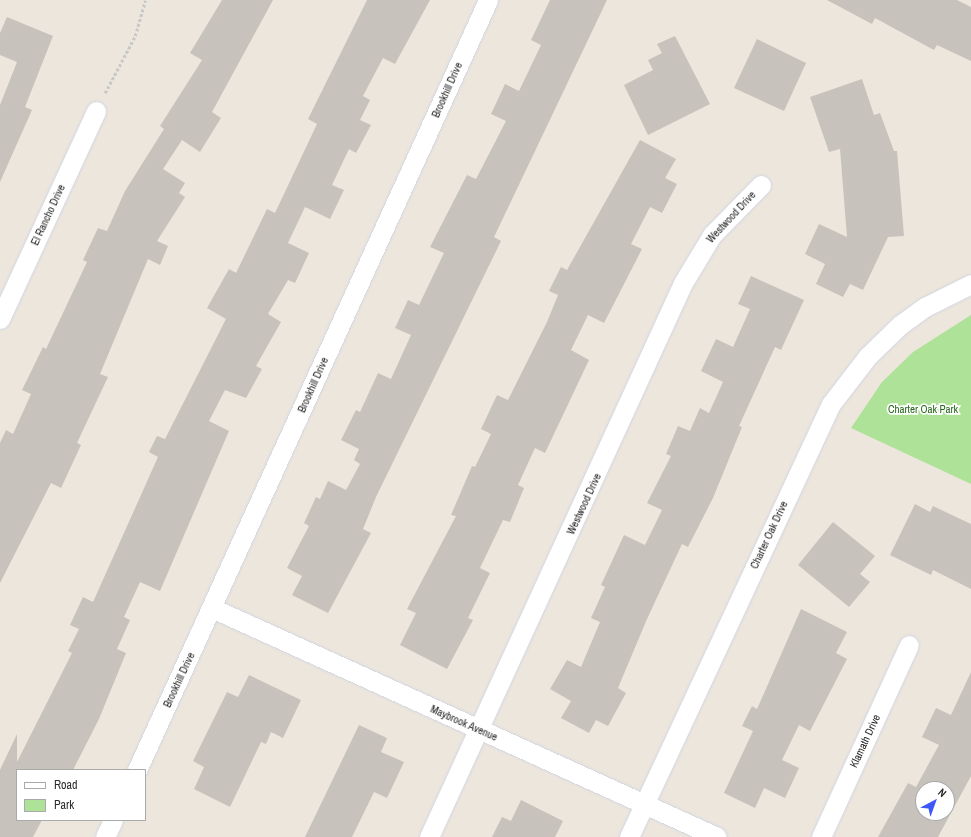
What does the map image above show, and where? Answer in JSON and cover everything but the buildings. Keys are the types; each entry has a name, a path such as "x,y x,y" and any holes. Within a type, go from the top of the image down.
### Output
{"street":[{"name":"Brookhill Drive","path":"137,769 488,0"},
{"name":"El Rancho Drive","path":"0,319 96,111"},
{"name":"Westwood Drive","path":"429,837 683,283 712,235 761,185"},
{"name":"Charter Oak Drive","path":"629,837 831,404 868,356 900,325 925,307 971,284"},
{"name":"Maybrook Avenue","path":"212,608 717,837"},
{"name":"Klamath Drive","path":"821,837 909,645"},
{"path":"105,837 113,821"}],"path":[{"path":"96,111 135,36 146,0"}],"green space":[{"name":"Charter Oak Park","path":"971,315 971,484 851,428 882,382 913,352"}]}
